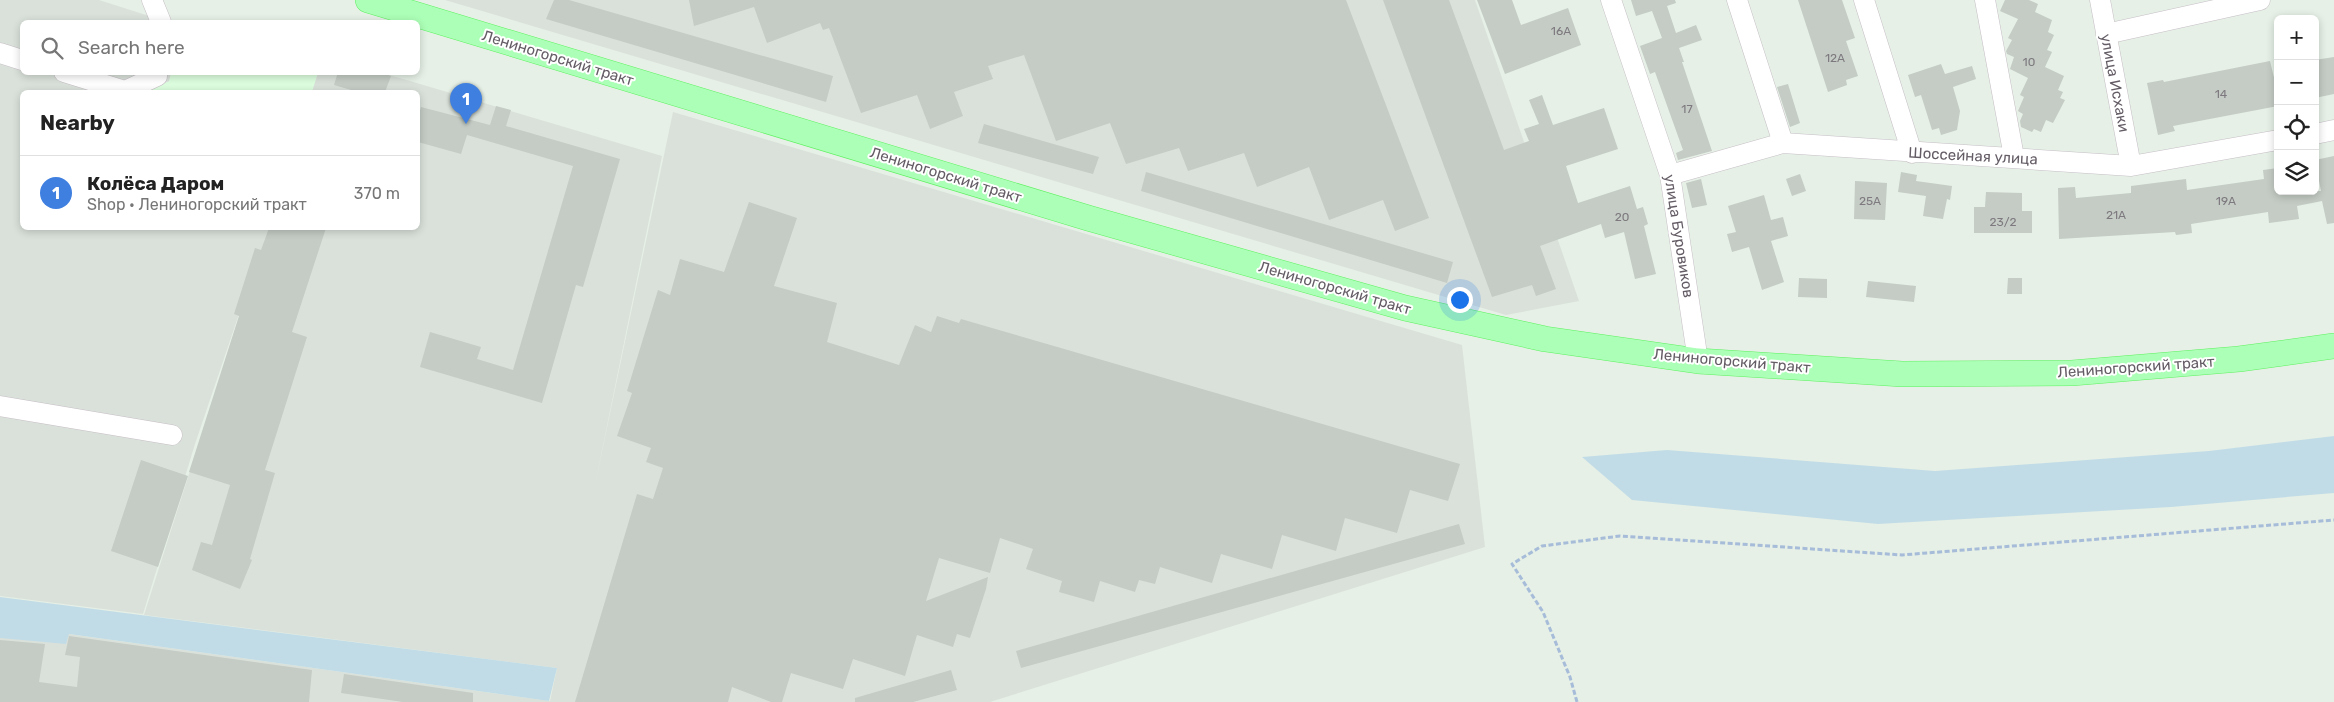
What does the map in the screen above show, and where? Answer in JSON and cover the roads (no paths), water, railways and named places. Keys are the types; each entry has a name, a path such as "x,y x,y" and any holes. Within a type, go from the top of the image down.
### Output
{"main road":[{"name":"Лениногорский тракт","path":"368,0 1088,218 1405,308 1545,339 1698,361 1902,374 2072,373 2239,359 2334,346"}],"street":[{"path":"152,0 160,20"},
{"name":"улица Буровиков","path":"1612,0 1670,175 1698,361"},
{"path":"1737,0 1783,143"},
{"path":"1864,0 1912,153"},
{"path":"1985,0 2014,157"},
{"name":"улица Исхаки","path":"2100,0 2131,166"},
{"path":"2106,34 2260,0"},
{"path":"0,53 20,59"},
{"path":"73,75 119,90"},
{"path":"129,90 156,75"},
{"path":"2319,133 2334,130"},
{"name":"Шоссейная улица","path":"1670,175 1783,143 2131,166 2274,141"},
{"path":"0,406 172,435"}],"place":[{"name":"Колёса Даром","path":"466,124"}]}
